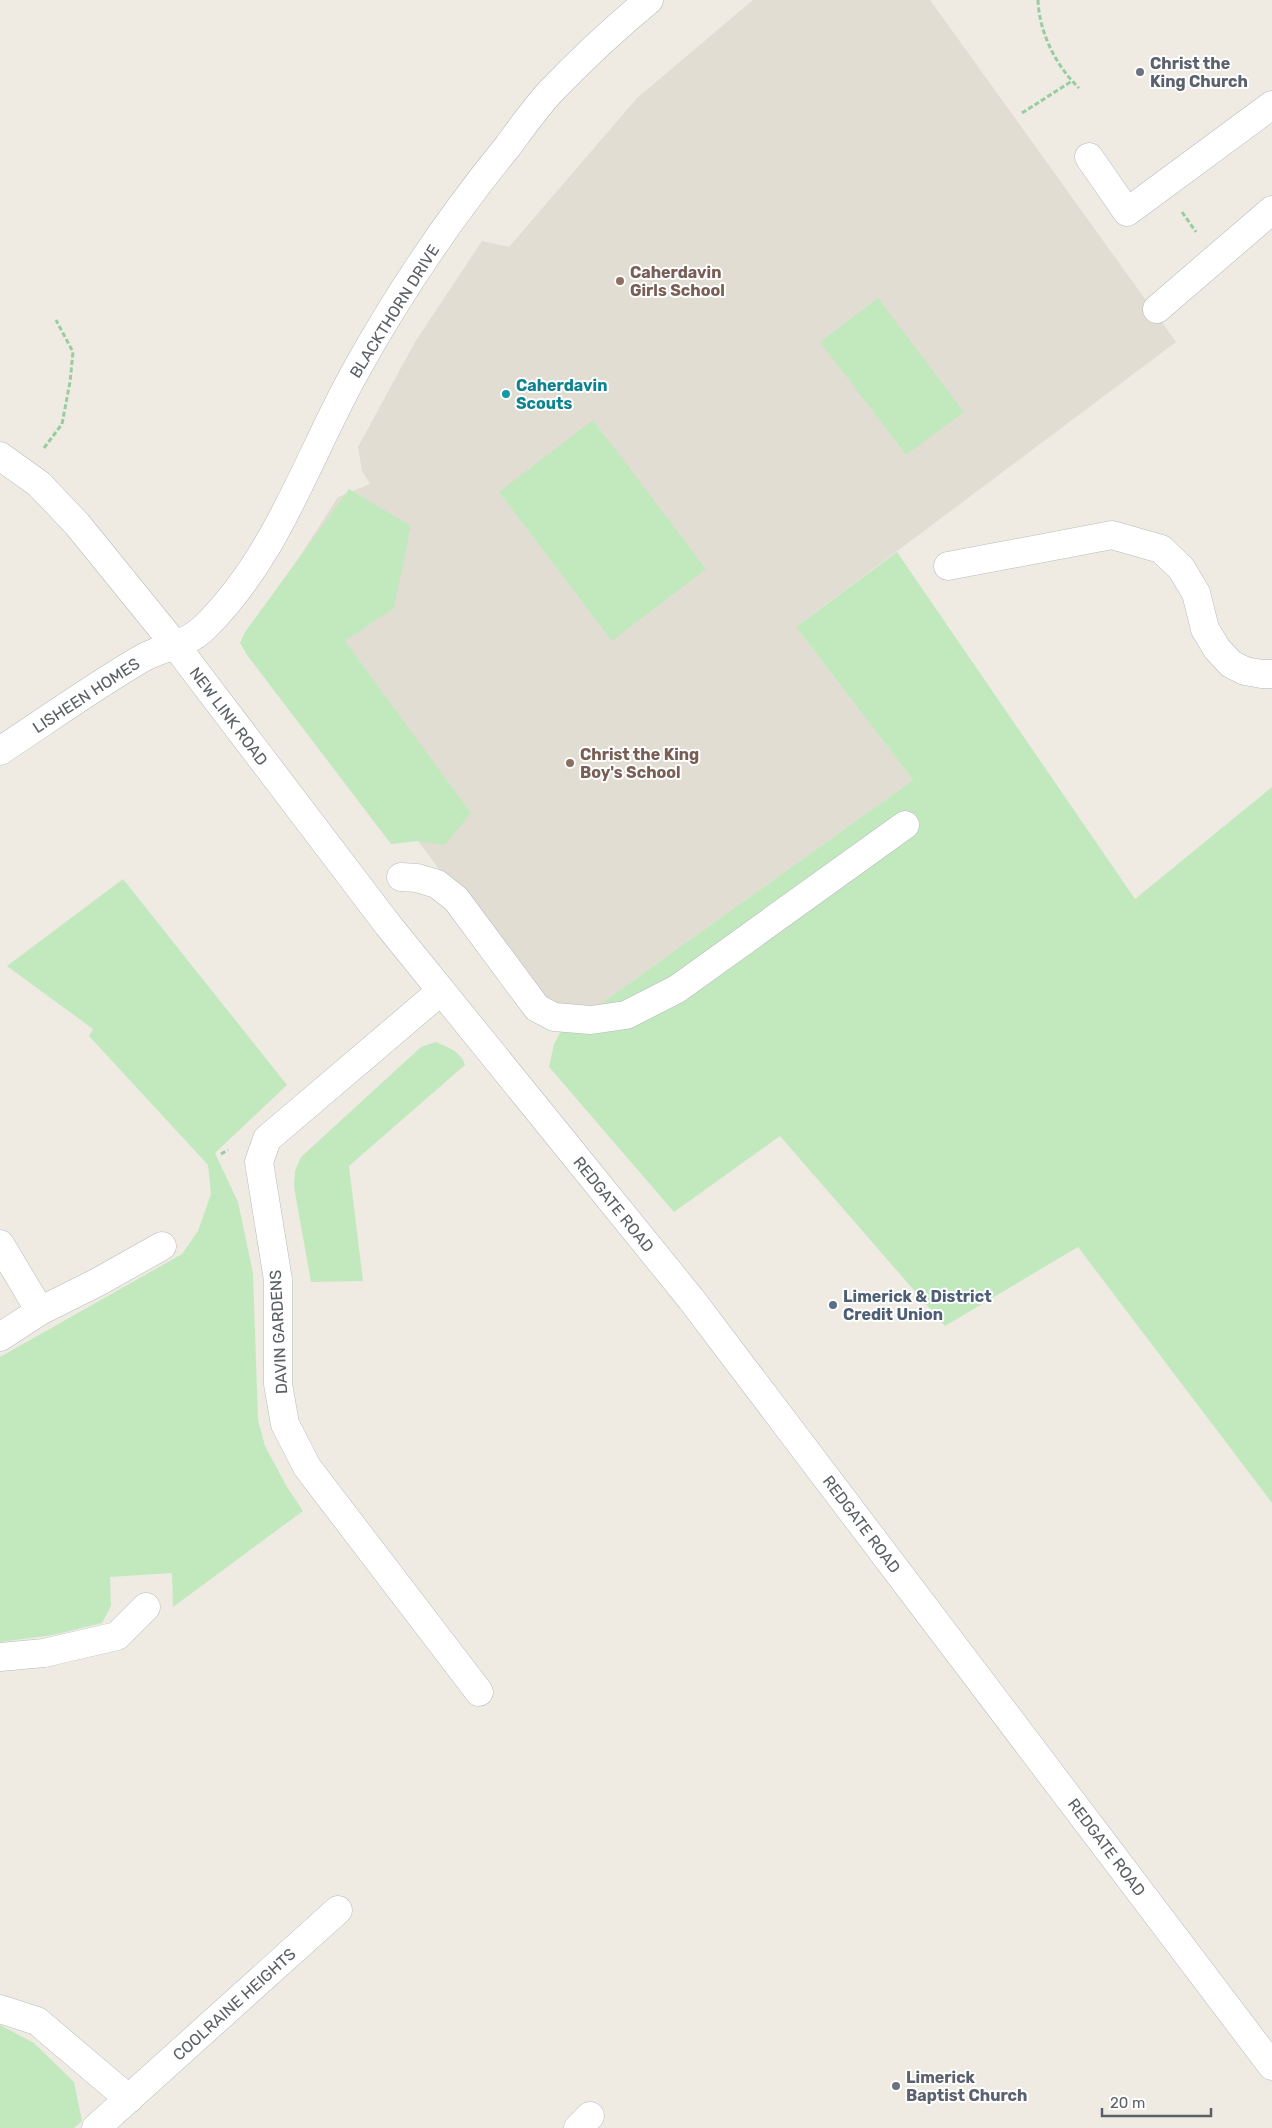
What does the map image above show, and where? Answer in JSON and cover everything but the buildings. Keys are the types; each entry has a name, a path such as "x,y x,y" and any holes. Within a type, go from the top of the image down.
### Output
{"street":[{"name":"BLACKTHORN DRIVE","path":"176,646 202,630 232,597 258,563 353,375 419,267 489,168 550,92 616,28 650,0"},
{"path":"1089,157 1127,212 1272,105"},
{"path":"1157,310 1272,210"},
{"name":"NEW LINK ROAD","path":"0,456 39,484 86,534 176,646 388,925 441,991"},
{"path":"948,566 1112,534 1153,547 1161,550 1181,568 1196,594 1205,630 1217,649 1231,664 1245,671 1272,674"},
{"name":"LISHEEN HOMES","path":"0,751 144,657 176,646"},
{"path":"401,877 417,878 437,884 456,899 537,1008 554,1017 591,1020 626,1015 677,989 905,825"},
{"name":"DAVIN GARDENS","path":"441,991 267,1139 259,1162 278,1280 278,1384 285,1424 307,1467 479,1692"},
{"name":"REDGATE ROAD","path":"441,991 691,1299 1272,2066"},
{"path":"0,1244 40,1311"},
{"path":"0,1337 40,1311 98,1282 162,1246"},
{"path":"0,1657 44,1653 117,1636 146,1607"},
{"name":"COOLRAINE HEIGHTS","path":"96,2128 130,2100 338,1910"},
{"path":"0,2008 37,2021 130,2100"}],"path":[{"path":"1038,0 1042,24 1050,46 1060,66 1079,88"},
{"path":"1022,113 1072,82"},
{"path":"1163,186 1216,258"},
{"path":"24,473 62,424 70,382 73,352 56,320"}],"shaded area":[{"path":"753,0 930,0 1176,342 796,627 913,780 560,1033 257,623 338,497 370,484 362,471 358,447 415,342 482,241 509,247 637,98"}],"green space":[{"path":"878,298 964,412 906,455 820,342"},
{"path":"593,420 706,569 612,641 499,492"},
{"path":"349,489 411,526 394,608 345,641 471,813 445,845 418,841 391,844 247,655 240,643 245,632"},
{"path":"897,552 1135,899 1272,787 1272,1503 1078,1247 945,1326 780,1136 674,1212 549,1067 554,1044 560,1033 913,780 796,627"},
{"path":"123,879 287,1085 215,1153 238,1202 253,1273 258,1420 265,1446 287,1487 303,1511 173,1607 172,1573 110,1577 111,1606 102,1623 53,1635 0,1642 0,1357 182,1254 198,1231 211,1194 208,1165 89,1036 93,1029 7,966"},
{"path":"436,1042 457,1053 465,1065 349,1166 363,1281 311,1282 294,1187 295,1171 301,1157 421,1047"},
{"path":"0,2025 34,2043 74,2082 82,2121 74,2128 0,2128"}],"place":[{"name":"Christ the King Church","path":"1140,72"},
{"name":"Caherdavin Girls School","path":"620,281"},
{"name":"Caherdavin Scouts","path":"506,394"},
{"name":"Christ the King Boy's School","path":"570,763"},
{"name":"Limerick & District Credit Union","path":"833,1305"},
{"name":"Limerick Baptist Church","path":"896,2086"}]}
